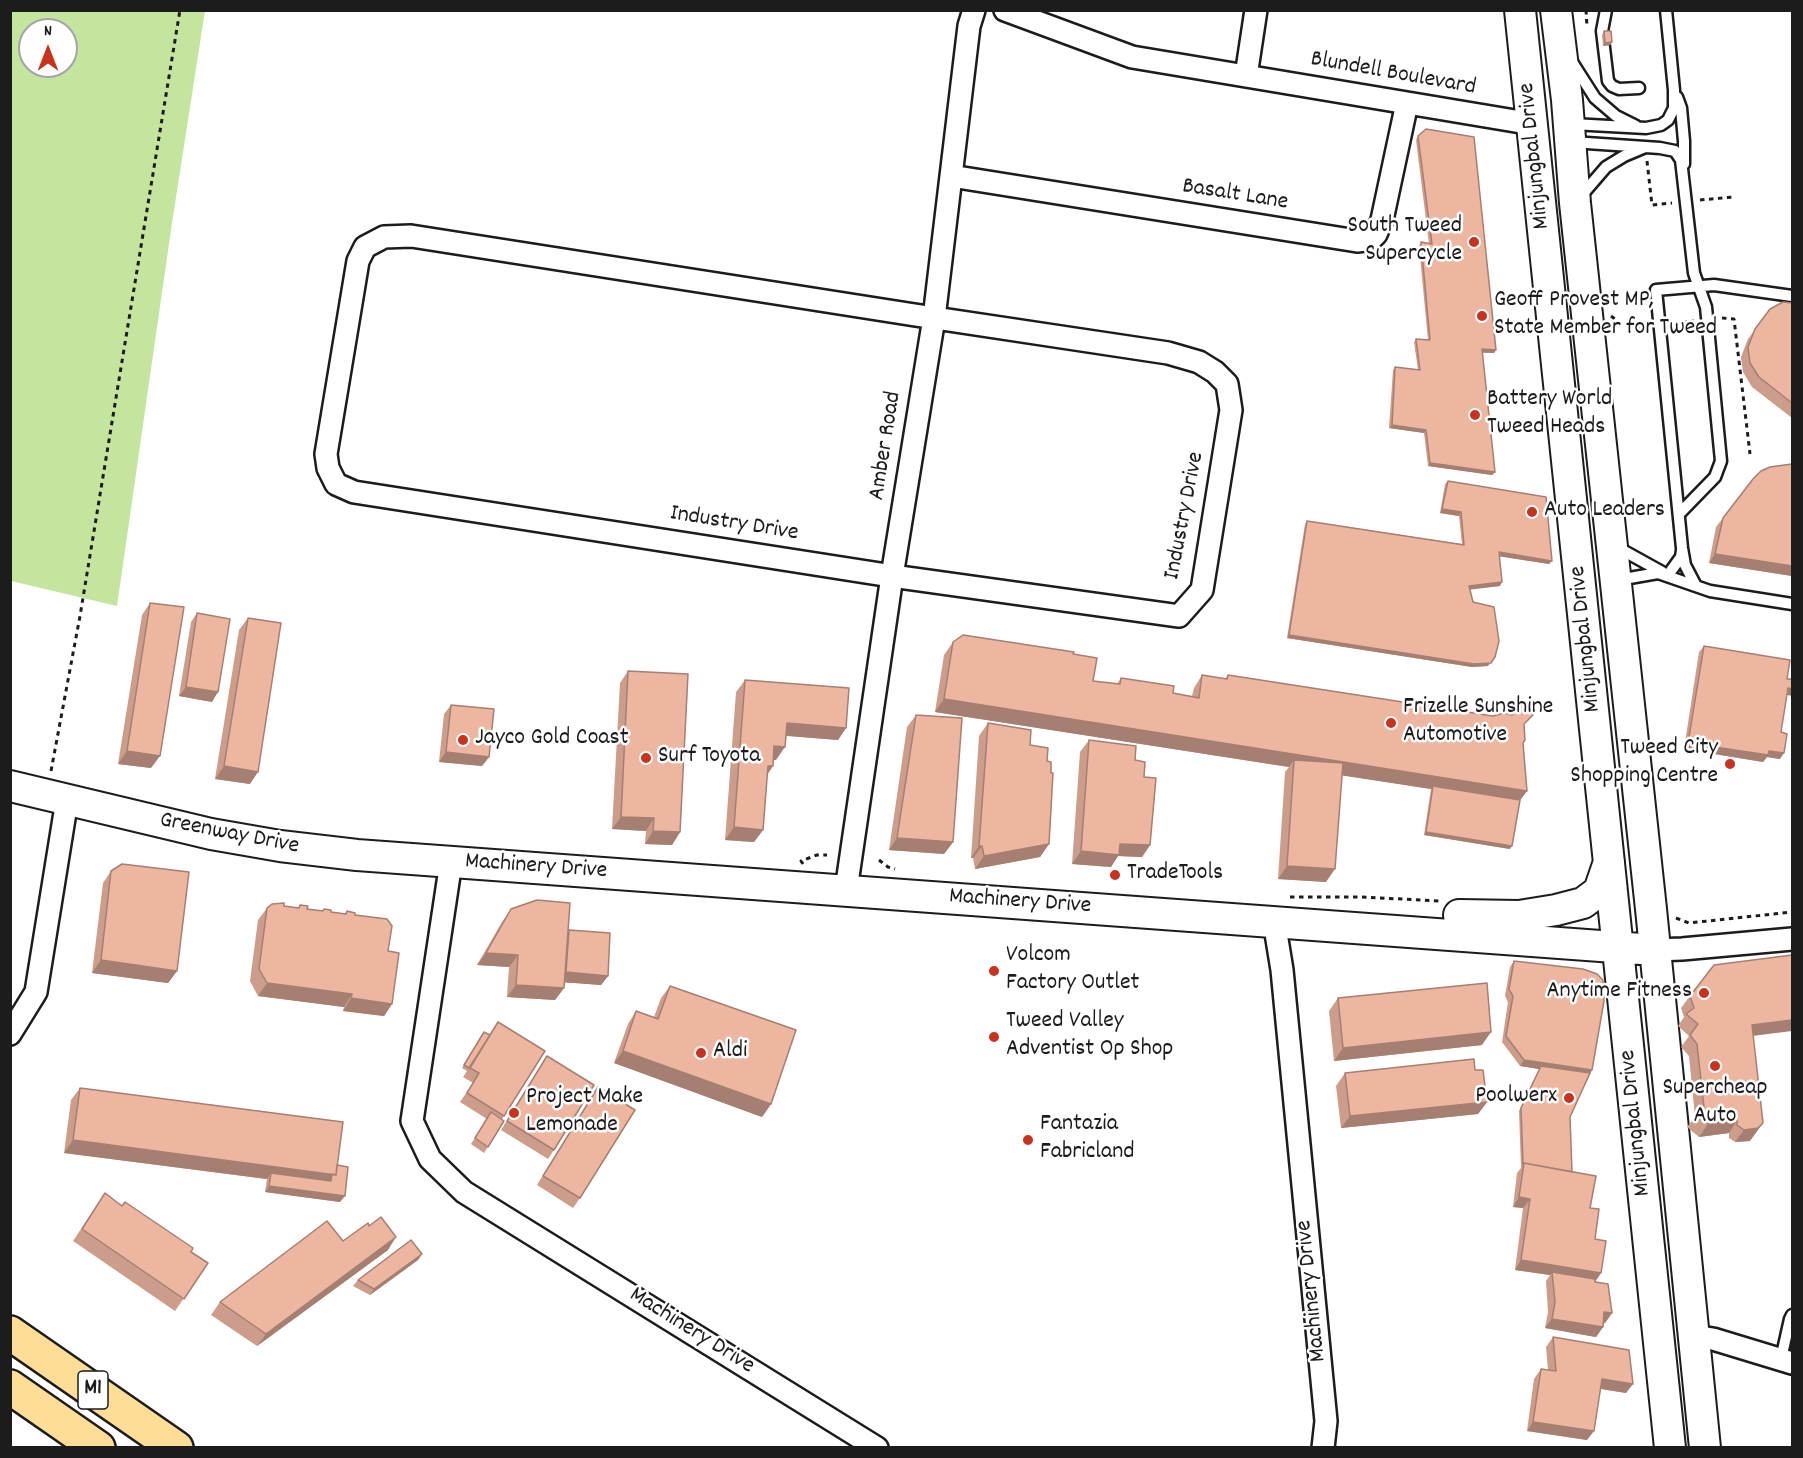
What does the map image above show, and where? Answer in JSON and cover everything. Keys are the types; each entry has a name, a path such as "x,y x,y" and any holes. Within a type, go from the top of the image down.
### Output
{"highway":[{"name":"M1","path":"10,1333 176,1448"},
{"name":"M1","path":"10,1387 98,1448"}],"main road":[{"name":"Minjungbal Drive","path":"1520,10 1670,1448"},
{"name":"Minjungbal Drive","path":"1556,10 1705,1448"},
{"path":"1533,124 1569,133"},
{"name":"Greenway Drive","path":"10,786 211,834 280,846 451,862"},
{"name":"Machinery Drive","path":"451,862 846,890 1284,913 1655,950"},
{"name":"Machinery Drive","path":"1284,913 1356,910 1500,917 1556,910 1583,903 1596,895 1603,885 1609,862"}],"street":[{"name":"Amber Road","path":"846,890 892,576 934,318 969,26 974,10"},
{"name":"Blundell Boulevard","path":"1005,10 1132,57 1533,124"},
{"path":"1246,76 1256,10"},
{"name":"Basalt Lane","path":"951,176 1345,239 1365,240 1371,239 1376,234 1382,220 1407,103"},
{"name":"Industry Drive","path":"411,236 934,318 1168,353 1199,362 1215,372 1227,384 1231,410 1202,590 1179,616 892,576 354,492 336,484 328,468 326,454 358,261 365,247 384,237 411,236"},
{"path":"10,1034 36,992 67,800"},
{"name":"Machinery Drive","path":"451,862 412,1121 430,1159 464,1192 877,1448"},
{"name":"Machinery Drive","path":"1284,913 1282,970 1326,1421 1323,1448"},
{"path":"1655,950 1792,939"},
{"path":"1694,1336 1713,1339 1787,1361"}],"lane":[{"path":"1606,10 1602,31 1608,81 1619,89 1639,88"},
{"path":"1569,133 1656,127 1668,120 1674,108 1674,90 1666,10"},
{"path":"1560,42 1595,98 1616,116 1640,128"},
{"path":"1674,90 1680,103 1694,273 1706,307 1721,461 1717,474 1679,514"},
{"path":"1569,133 1675,151 1681,158 1684,171"},
{"path":"1575,204 1606,167 1624,156 1647,147"},
{"path":"1696,586 1685,565 1682,548 1656,290 1724,286 1792,296"},
{"path":"1612,545 1666,574 1710,591 1792,604"},
{"path":"1666,574 1681,557 1682,548"},
{"path":"1616,580 1650,573 1666,574"},
{"path":"1787,1361 1792,1315"}],"path":[{"path":"41,769 51,771 80,616 180,10"},
{"path":"1640,161 1647,160 1652,205 1733,197"},
{"path":"795,862 817,855 827,855"},
{"path":"801,861 805,868"},
{"path":"879,861 888,867 903,871"},
{"path":"1284,913 1362,897 1439,902"},
{"path":"1669,913 1689,923 1792,912"}],"green space":[{"path":"11,10 205,11 117,606 11,581"}],"building":[{"path":"1604,31 1611,31 1612,42 1605,43"},
{"path":"1426,129 1474,137 1496,350 1482,349 1495,472 1430,463 1426,430 1392,425 1395,367 1420,370 1416,339 1430,340 1421,242 1432,244 1418,136"},
{"path":"1783,302 1792,303 1792,403 1759,377 1750,363 1748,347 1755,329 1770,309"},
{"path":"1792,464 1792,566 1715,554 1723,518 1753,479 1761,471 1770,467"},
{"path":"1448,481 1546,497 1552,561 1499,552 1502,582 1469,586 1473,602 1494,607 1499,641 1491,663 1474,664 1289,635 1307,521 1464,545 1461,512 1442,509"},
{"path":"150,603 184,607 160,756 127,751"},
{"path":"197,613 230,619 218,692 186,687"},
{"path":"248,618 281,623 258,772 224,766"},
{"path":"963,635 1074,652 1073,654 1097,658 1093,681 1120,684 1121,678 1174,686 1173,693 1199,698 1202,675 1227,679 1228,675 1493,716 1504,713 1512,715 1522,704 1533,715 1524,724 1525,740 1523,743 1527,791 944,699 953,642"},
{"path":"1704,646 1790,660 1787,679 1792,679 1792,689 1788,688 1781,732 1787,734 1784,753 1769,751 1768,755 1688,743"},
{"name":"Surf Toyota","path":"628,671 688,674 680,832 653,831 654,818 621,817"},
{"path":"745,680 849,688 846,728 787,723 785,747 774,746 773,766 768,766 763,830 734,827"},
{"name":"Jayco Gold Coast","path":"451,705 494,709 489,757 446,752"},
{"path":"916,715 962,718 953,842 897,838"},
{"path":"988,723 1031,730 1030,745 1048,748 1047,761 1051,762 1051,773 1053,773 1049,844 984,856 982,846 979,846"},
{"path":"1089,740 1136,746 1135,760 1145,762 1144,777 1156,778 1150,845 1120,844 1119,855 1081,851"},
{"path":"1294,760 1343,763 1335,869 1287,866"},
{"path":"1433,786 1520,800 1512,846 1426,832"},
{"path":"122,864 189,872 177,971 101,960 111,871"},
{"path":"537,900 570,903 564,988 516,985 518,955 486,953 511,909"},
{"path":"284,903 284,906 299,908 300,905 308,906 307,909 323,911 324,909 346,914 347,911 355,915 387,919 392,926 388,951 399,953 392,1004 351,998 352,994 267,983 259,969 267,908 272,904"},
{"path":"569,930 610,933 608,976 566,972"},
{"path":"1792,955 1792,1020 1752,1025 1763,1123 1758,1128 1744,1130 1737,1125 1737,1120 1708,1124 1696,1115 1704,1107 1697,1044 1690,1035 1698,1024 1686,1014 1694,1008 1690,996 1714,965"},
{"path":"1514,961 1583,969 1597,974 1603,980 1604,1001 1592,1070 1524,1060 1506,1036 1513,996 1509,989"},
{"path":"1487,983 1491,1032 1343,1048 1338,998"},
{"name":"Aldi","path":"670,986 796,1030 771,1104 623,1051 636,1011 658,1019"},
{"path":"498,1022 545,1051 504,1116 467,1093 479,1073 470,1068"},
{"path":"484,1032 490,1035 469,1068 464,1065"},
{"path":"547,1056 594,1085 554,1150 507,1121"},
{"path":"1474,1059 1475,1070 1483,1070 1487,1102 1350,1116 1345,1073"},
{"path":"1541,1066 1590,1073 1570,1117 1572,1172 1523,1164 1521,1108"},
{"path":"598,1087 635,1110 580,1198 543,1176"},
{"path":"80,1088 343,1122 336,1175 73,1140"},
{"path":"491,1112 504,1121 488,1147 475,1138"},
{"path":"1524,1163 1596,1176 1590,1208 1599,1209 1595,1239 1606,1241 1601,1273 1521,1260 1530,1199 1519,1197"},
{"path":"337,1165 348,1167 345,1196 269,1186 271,1173 331,1181 332,1174 336,1175"},
{"path":"105,1193 122,1206 125,1202 193,1248 191,1252 208,1263 184,1299 82,1229"},
{"path":"381,1217 396,1237 266,1334 220,1302 327,1221 343,1241 368,1223 369,1226"},
{"path":"411,1240 422,1254 374,1289 358,1280"},
{"path":"1552,1272 1595,1279 1595,1282 1608,1284 1612,1313 1604,1312 1603,1327 1552,1319 1555,1302"},
{"path":"1553,1337 1629,1350 1633,1384 1602,1379 1594,1431 1533,1422 1541,1369 1556,1371"}],"place":[{"name":"South Tweed Supercycle","path":"1474,242"},
{"name":"Geoff Provest MP, State Member for Tweed","path":"1482,316"},
{"name":"Battery World Tweed Heads","path":"1475,415"},
{"name":"Auto Leaders","path":"1532,512"},
{"name":"Frizelle Sunshine Automotive","path":"1391,723"},
{"name":"Jayco Gold Coast","path":"463,740"},
{"name":"Surf Toyota","path":"646,758"},
{"name":"Tweed City Shopping Centre","path":"1730,764"},
{"name":"TradeTools","path":"1115,875"},
{"name":"Volcom Factory Outlet","path":"994,971"},
{"name":"Anytime Fitness","path":"1704,993"},
{"name":"Tweed Valley Adventist Op Shop","path":"994,1037"},
{"name":"Aldi","path":"701,1053"},
{"name":"Supercheap Auto","path":"1715,1066"},
{"name":"Poolwerx","path":"1569,1098"},
{"name":"Project Make Lemonade","path":"514,1113"},
{"name":"Fantazia Fabricland","path":"1028,1140"}]}
